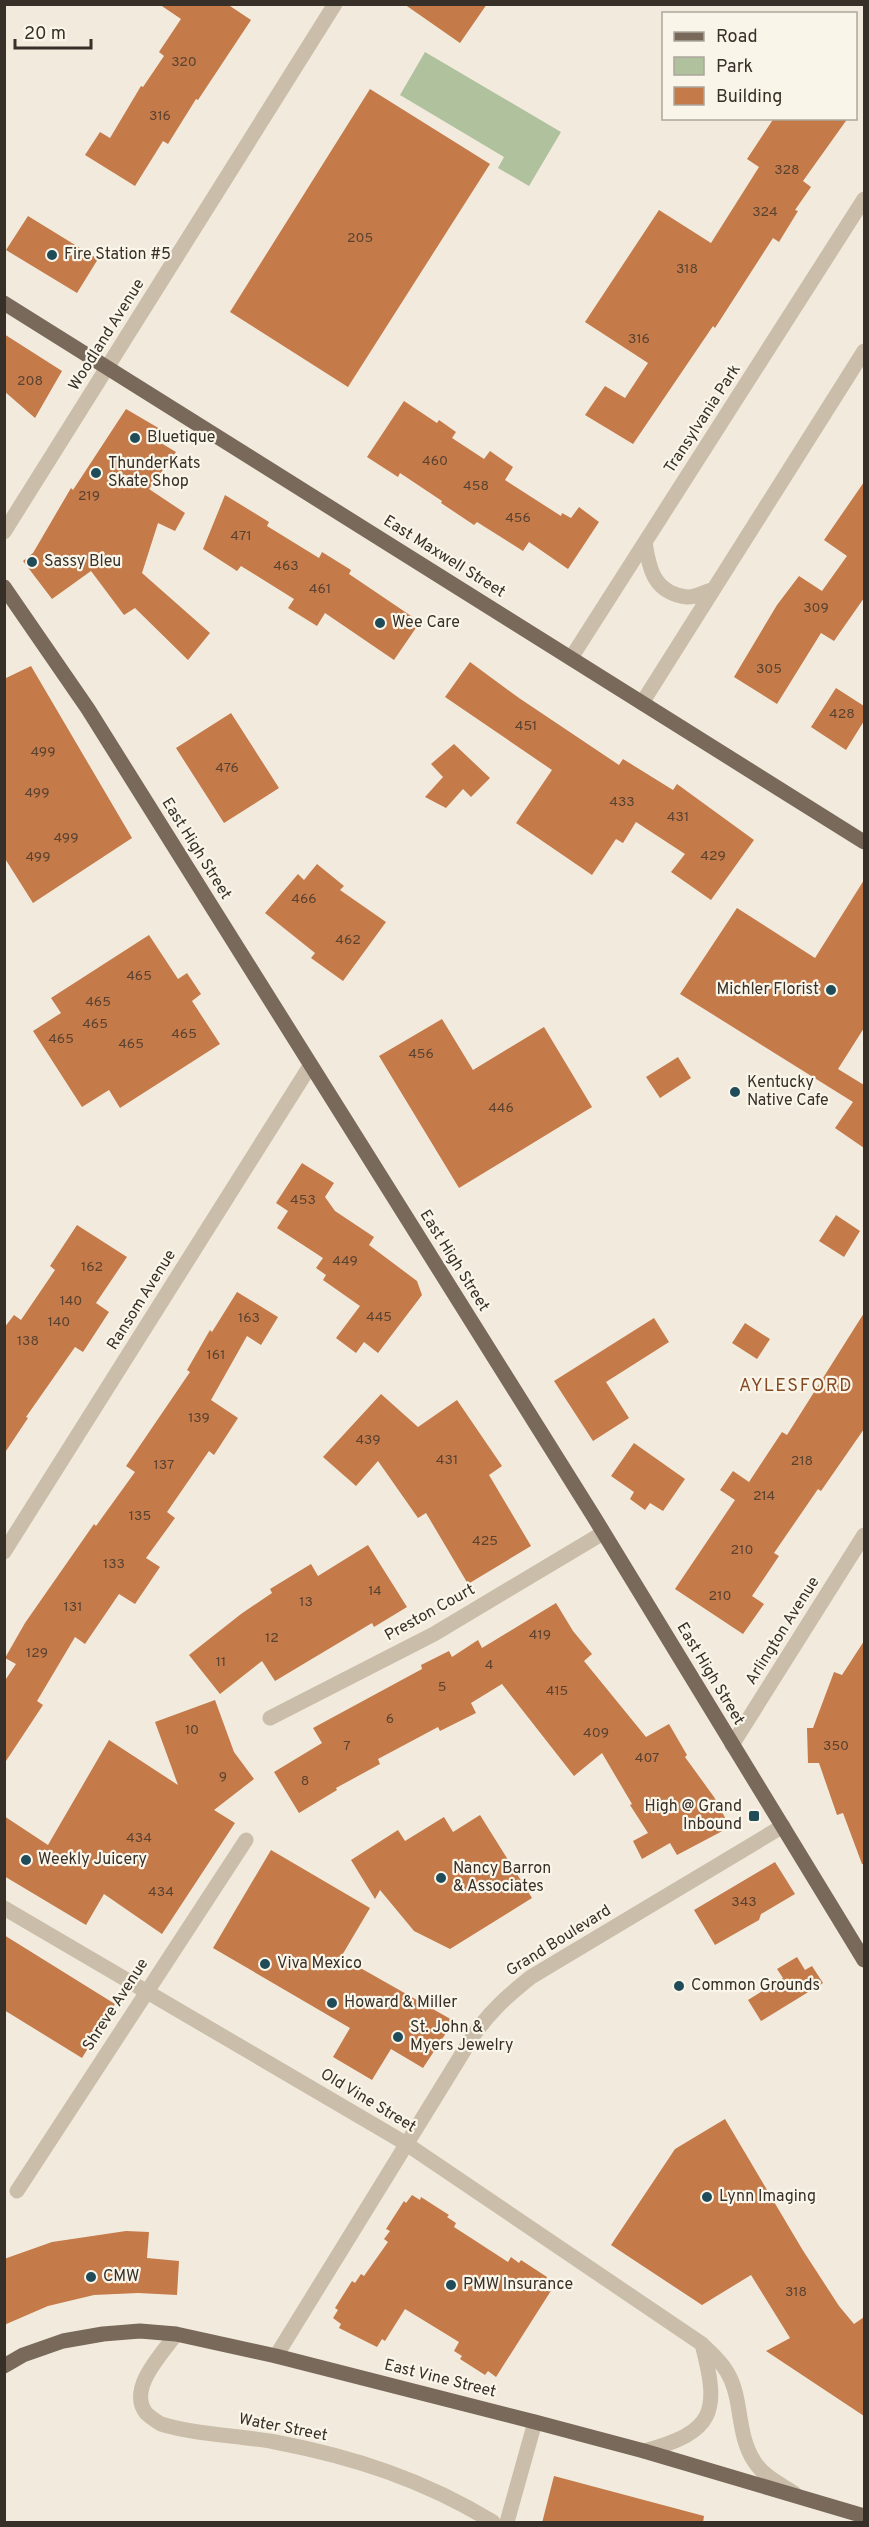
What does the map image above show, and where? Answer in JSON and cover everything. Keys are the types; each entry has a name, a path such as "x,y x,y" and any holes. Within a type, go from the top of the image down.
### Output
{"main road":[{"name":"East Maxwell Street","path":"4,303 864,842"},
{"name":"East High Street","path":"4,586 88,709 603,1533 864,1960"},
{"name":"East Vine Street","path":"4,2366 23,2355 63,2341 140,2331 176,2334 276,2356 535,2422 644,2451 864,2516"}],"street":[{"name":"Woodland Avenue","path":"4,532 335,4"},
{"name":"Transylvania Park","path":"571,658 864,199"},
{"path":"642,703 864,351"},
{"path":"645,542 649,570 663,589 688,597 714,589"},
{"name":"Ransom Avenue","path":"4,1552 310,1066"},
{"name":"Preston Court","path":"270,1718 434,1634 603,1533"},
{"name":"Arlington Avenue","path":"732,1746 864,1535"},
{"name":"Grand Boulevard","path":"276,2356 405,2143 481,2023 500,2002 534,1975 783,1826"},
{"name":"Shreve Avenue","path":"17,2190 246,1840"},
{"name":"Old Vine Street","path":"4,1908 405,2143 702,2344 728,2373 733,2385 741,2431 754,2462 767,2476 804,2499"},
{"name":"Water Street","path":"176,2334 150,2369 143,2385 143,2407 147,2414 161,2424 275,2442 389,2470 428,2486 494,2523"},
{"path":"644,2451 673,2443 696,2428 705,2418 711,2406 712,2392 702,2344"},
{"path":"507,2523 535,2422"}],"green space":[{"path":"425,52 561,132 529,186 498,168 504,157 400,95"}],"building":[{"path":"159,4 227,4 251,20 168,144 163,141 135,186 85,155 100,132 110,138 141,86 143,87 164,56 159,52 181,19"},
{"path":"404,4 487,4 460,43"},
{"path":"370,89 490,164 348,387 230,312"},
{"path":"773,120 847,120 803,181 811,187 795,210 798,211 779,242 773,238 715,328 713,326 633,444 585,415 605,386 625,398 648,363 585,322 659,210 711,243 759,167 747,159"},
{"name":"Fire Station #5","path":"28,216 98,259 77,293 6,250"},
{"path":"4,334 62,371 35,418 4,391"},
{"path":"404,401 437,423 439,420 456,432 452,438 484,459 490,451 513,467 505,480 561,516 562,513 571,518 579,507 599,522 568,569 529,542 523,551 477,522 474,525 400,473 398,477 367,457"},
{"path":"126,409 167,433 161,443 176,452 149,489 185,513 175,531 158,523 142,573 210,633 188,660 135,608 124,615 91,571 52,599 23,561 33,553 71,488 73,490"},
{"path":"864,482 864,598 834,641 821,633 777,704 734,677 777,605 799,576 822,591 847,556 824,540"},
{"path":"225,495 269,522 267,526 319,558 322,552 351,570 349,574 420,622 394,660 325,613 317,626 288,608 294,599 241,566 237,571 203,549"},
{"path":"470,662 619,765 623,759 673,790 677,784 754,840 711,900 671,872 685,854 636,822 623,843 616,839 592,875 516,823 552,770 445,697"},
{"path":"31,666 132,838 33,903 4,857 4,679"},
{"path":"836,688 864,706 864,721 846,750 811,727"},
{"path":"231,713 279,788 224,823 176,748"},
{"path":"454,744 490,778 471,797 463,789 446,808 425,797 443,777 431,764"},
{"path":"317,864 344,886 340,890 386,922 343,981 311,958 315,953 265,913 298,874 304,880"},
{"name":"Michler Florist","path":"864,880 864,1028 838,1069 864,1085 864,1148 835,1128 853,1102 680,994 737,908 815,958"},
{"path":"149,935 178,979 187,973 201,994 192,1001 220,1044 120,1108 109,1090 82,1107 33,1031 61,1013 51,998"},
{"path":"442,1019 473,1070 544,1027 592,1107 459,1188 379,1056"},
{"path":"678,1057 691,1078 660,1098 646,1077"},
{"path":"302,1163 334,1183 325,1197 335,1211 374,1237 369,1245 417,1281 422,1295 378,1353 364,1342 356,1353 336,1338 360,1306 323,1280 326,1275 316,1268 323,1258 277,1228 288,1211 276,1203"},
{"path":"836,1215 860,1231 844,1257 819,1241"},
{"path":"77,1225 127,1257 96,1303 109,1312 83,1352 75,1347 26,1417 28,1418 4,1454 4,1328 14,1315 21,1320 55,1270 50,1266"},
{"path":"237,1292 278,1317 261,1345 247,1336 211,1400 238,1418 214,1455 209,1451 167,1512 175,1518 146,1558 160,1567 135,1604 119,1594 85,1644 75,1637 37,1701 43,1705 4,1764 4,1682 16,1664 5,1658 25,1623 94,1524 96,1526 135,1472 126,1466 190,1372 187,1370 210,1330 212,1332"},
{"path":"864,1313 864,1429 821,1491 818,1489 774,1553 779,1556 752,1596 764,1604 743,1634 675,1589 735,1500 720,1490 733,1471 749,1482 782,1432 787,1435"},
{"path":"654,1318 669,1342 606,1382 629,1418 593,1441 554,1381"},
{"path":"745,1323 770,1339 757,1359 732,1343"},
{"path":"381,1394 418,1427 457,1400 502,1466 489,1475 531,1546 468,1584 426,1513 418,1518 378,1461 356,1486 323,1457"},
{"path":"634,1443 685,1479 663,1511 650,1503 645,1510 630,1499 634,1492 611,1476"},
{"path":"368,1545 407,1607 374,1627 372,1623 275,1681 262,1661 220,1694 189,1655 272,1593 270,1589 311,1564 318,1576"},
{"path":"556,1603 573,1631 592,1654 584,1661 646,1737 669,1724 687,1755 685,1757 714,1797 730,1827 677,1855 670,1843 642,1859 633,1841 648,1833 602,1753 574,1776 502,1684 471,1703 476,1713 440,1731 438,1727 378,1759 380,1764 336,1788 337,1790 299,1813 274,1772 322,1743 313,1728 422,1669 421,1665 449,1651 452,1657 478,1640 482,1648"},
{"path":"864,1641 864,1864 862,1864 843,1813 837,1815 819,1763 808,1763 807,1728 813,1728 834,1672 842,1675"},
{"path":"215,1700 234,1752 254,1779 214,1810 235,1823 162,1934 104,1894 86,1925 4,1876 4,1816 48,1845 109,1740 178,1785 155,1722"},
{"name":"Nancy Barron & Associates","path":"480,1815 532,1898 450,1949 414,1931 380,1890 375,1899 351,1860 398,1830 405,1841 444,1817 453,1832"},
{"path":"271,1850 370,1908 341,1957 454,2021 423,2068 391,2049 372,2080 333,2057 350,2028 213,1948"},
{"path":"775,1862 795,1894 761,1914 759,1920 715,1945 694,1910"},
{"path":"4,1935 115,2004 82,2058 4,2010"},
{"path":"797,1957 805,1970 812,1966 823,1983 761,2021 748,2000 783,1978 777,1969"},
{"name":"Lynn Imaging","path":"725,2119 802,2249 839,2306 854,2324 864,2317 864,2416 766,2351 790,2338 751,2275 702,2305 611,2245 675,2149"},
{"name":"PMW Insurance","path":"412,2195 420,2200 421,2197 449,2215 447,2217 456,2223 454,2227 508,2262 511,2257 519,2263 521,2260 547,2277 545,2281 554,2286 496,2377 488,2371 485,2375 460,2359 462,2356 454,2351 459,2342 405,2309 385,2341 382,2339 377,2347 339,2328 341,2324 333,2318 338,2310 335,2308 352,2281 355,2283 361,2274 364,2276 388,2242 384,2239 390,2231 386,2229 404,2201 406,2203"},
{"name":"CMW","path":"126,2231 149,2232 147,2258 179,2261 177,2295 138,2293 94,2295 48,2306 4,2325 4,2259 52,2242"},
{"path":"554,2476 704,2516 703,2523 542,2523"}],"place":[{"name":"Fire Station #5","path":"52,255"},
{"name":"Bluetique","path":"135,438"},
{"name":"ThunderKats Skate Shop","path":"96,473"},
{"name":"Sassy Bleu","path":"32,562"},
{"name":"Wee Care","path":"380,623"},
{"name":"Michler Florist","path":"831,990"},
{"name":"Kentucky Native Cafe","path":"735,1092"},
{"name":"High @ Grand Inbound","path":"754,1816"},
{"name":"Weekly Juicery","path":"26,1860"},
{"name":"Nancy Barron & Associates","path":"441,1878"},
{"name":"Viva Mexico","path":"265,1964"},
{"name":"Common Grounds","path":"679,1986"},
{"name":"Howard & Miller","path":"332,2003"},
{"name":"St. John & Myers Jewelry","path":"398,2037"},
{"name":"Lynn Imaging","path":"707,2197"},
{"name":"CMW","path":"91,2277"},
{"name":"PMW Insurance","path":"451,2285"}],"district":[{"name":"AYLESFORD","path":"796,1386"}]}
